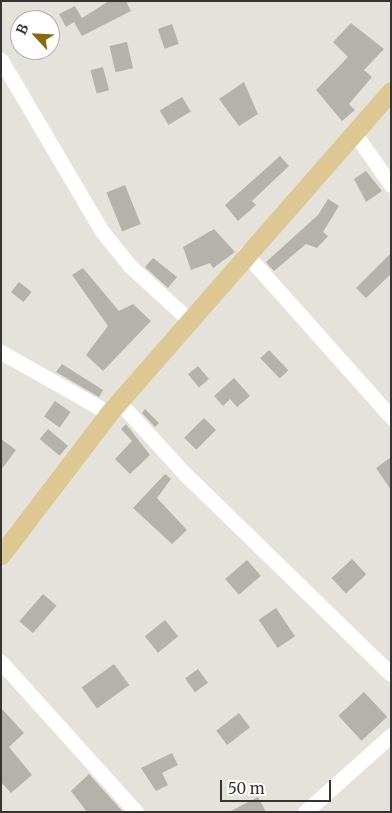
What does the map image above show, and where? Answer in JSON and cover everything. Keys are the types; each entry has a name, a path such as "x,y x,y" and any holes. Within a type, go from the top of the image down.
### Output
{"main road":[{"path":"1,555 114,408 245,253 355,134 391,91"}],"street":[{"path":"1,60 101,230 130,266 189,320"},
{"path":"355,134 391,185"},
{"path":"245,253 391,417"},
{"path":"1,352 114,408 185,474 391,674"},
{"path":"1,662 136,812"},
{"path":"305,812 391,736"}],"building":[{"path":"109,1 126,1 131,11 82,36 74,22 66,27 60,14 75,6 82,18"},
{"path":"351,23 384,49 364,70 372,77 349,104 355,110 342,121 316,90 348,57 333,42"},
{"path":"172,24 179,44 165,49 158,29"},
{"path":"127,42 133,68 116,72 109,46"},
{"path":"103,67 109,90 97,94 90,70"},
{"path":"244,82 258,114 239,126 219,99"},
{"path":"182,97 191,112 168,125 160,110"},
{"path":"280,156 289,166 252,201 256,205 238,221 225,205"},
{"path":"366,171 382,191 366,202 354,179"},
{"path":"125,185 141,224 122,231 106,192"},
{"path":"328,199 339,206 323,232 328,236 317,248 306,244 274,271 266,262 318,215"},
{"path":"214,229 235,252 213,268 210,263 191,270 183,247"},
{"path":"391,253 391,274 366,298 356,288"},
{"path":"153,258 177,277 168,288 145,267"},
{"path":"83,268 119,311 133,304 151,321 103,371 86,355 108,326 72,275"},
{"path":"19,282 32,292 24,302 11,292"},
{"path":"269,350 288,370 280,378 260,358"},
{"path":"62,364 103,390 99,397 56,372"},
{"path":"198,366 209,379 199,387 188,374"},
{"path":"234,378 250,396 237,407 230,399 223,406 214,396"},
{"path":"55,401 71,412 60,427 44,417"},
{"path":"145,409 159,423 155,427 142,413"},
{"path":"204,418 216,430 196,450 184,438"},
{"path":"126,424 150,455 130,474 115,459 132,441 121,429"},
{"path":"48,429 68,446 60,456 40,439"},
{"path":"1,439 16,450 1,470"},
{"path":"391,457 391,490 376,468"},
{"path":"165,474 171,479 157,498 187,530 172,544 133,508"},
{"path":"352,559 366,574 346,593 332,578"},
{"path":"247,560 261,576 239,595 225,579"},
{"path":"43,594 57,606 33,633 19,621"},
{"path":"276,608 295,636 278,648 259,620"},
{"path":"165,620 178,636 158,653 145,636"},
{"path":"114,664 129,685 97,709 82,688"},
{"path":"198,669 208,683 195,692 185,678"},
{"path":"364,692 387,717 362,741 338,716"},
{"path":"1,708 24,733 9,747 32,775 11,793 1,782"},
{"path":"239,713 250,727 227,745 216,731"},
{"path":"172,753 178,765 162,773 168,785 156,791 141,768"},
{"path":"89,774 123,812 87,812 71,791"},
{"path":"258,797 266,812 229,812"}]}
